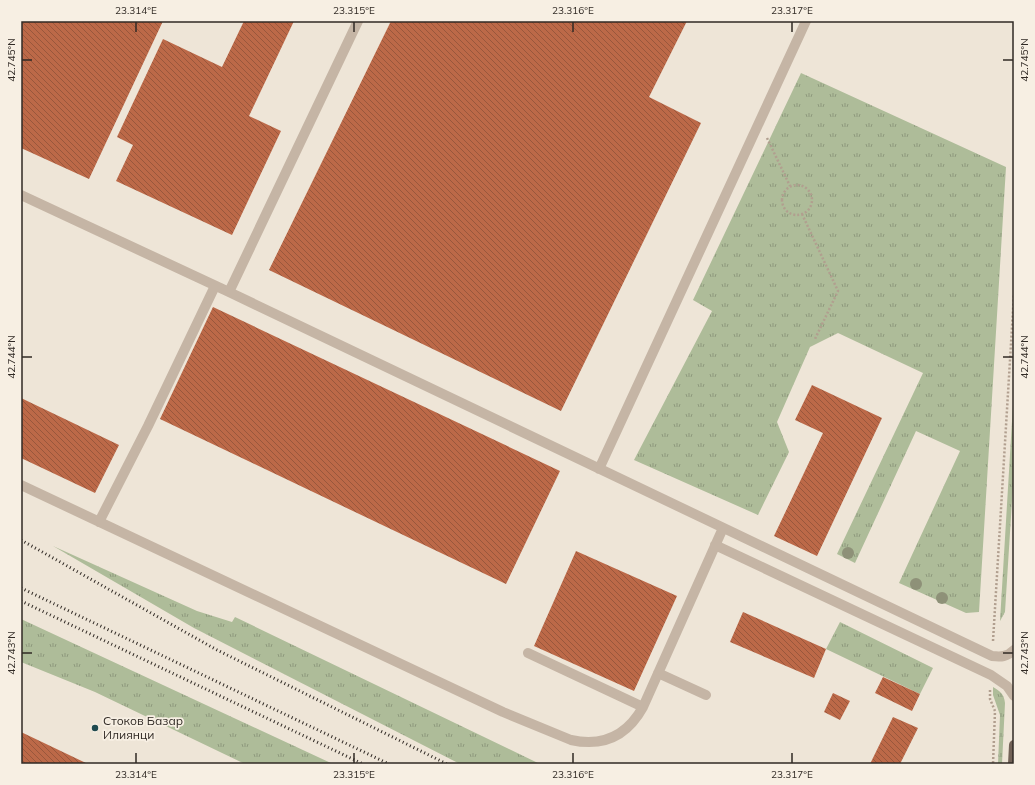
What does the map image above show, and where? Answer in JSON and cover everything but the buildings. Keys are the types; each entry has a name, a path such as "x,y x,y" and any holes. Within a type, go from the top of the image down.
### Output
{"main road":[{"path":"1013,764 1014,745"}],"lane":[{"path":"229,292 358,21"},
{"path":"598,469 806,21"},
{"path":"21,194 992,656 1008,656 1014,650"},
{"path":"99,522 148,426 215,286"},
{"path":"21,485 503,712 570,740 592,743 612,738 631,725 643,707 723,528"},
{"path":"715,545 991,675 1007,686 1014,696"},
{"path":"528,653 643,707"},
{"path":"658,673 706,695"}],"path":[{"path":"760,121 790,186"},
{"path":"794,185 804,187 811,194 812,199 810,208 802,214 797,216 787,213 781,204 782,193 790,186 794,185"},
{"path":"802,214 838,291 815,339"},
{"path":"994,617 1014,294"},
{"path":"990,686 990,699 995,711 993,764"}],"green space":[{"path":"801,73 1006,167 979,612 966,613 899,583 960,451 916,431 855,563 837,554 923,373 838,333 810,347 777,422 789,452 758,515 634,460 712,311 693,300"},
{"path":"1014,388 1014,469 1005,612 1000,621"},
{"path":"53,546 197,611 232,622 235,617 540,764 460,764 194,628"},
{"path":"21,619 333,764 245,764 95,692 21,662"},
{"path":"840,622 933,668 920,694 826,649"},
{"path":"993,687 1004,697 1005,703 1002,764 998,764 1000,715 993,695"}],"railway":[{"path":"21,540 217,650 447,764"},
{"path":"21,588 389,764"},
{"path":"21,601 363,764"}],"place":[{"name":"Стоков Базар Илиянци","path":"95,728"}]}
